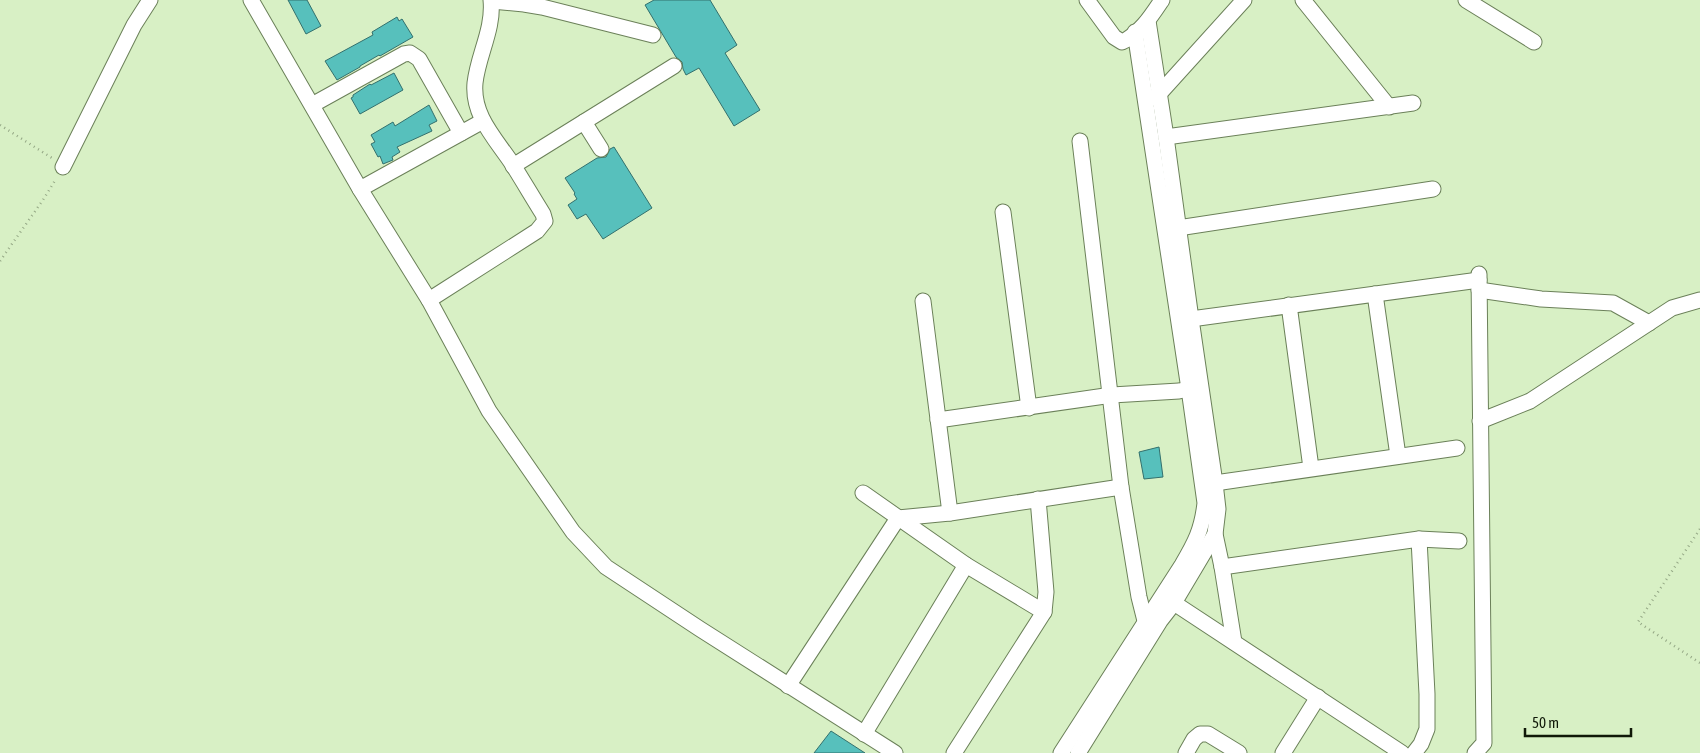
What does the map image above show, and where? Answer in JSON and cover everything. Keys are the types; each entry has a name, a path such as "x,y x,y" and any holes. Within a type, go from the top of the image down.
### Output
{"street":[{"path":"63,167 134,25 150,0"},
{"path":"251,0 360,189 429,300 489,411 573,532 589,551 606,567 788,686 895,753"},
{"path":"1088,0 1118,40 1122,42 1127,40 1148,21 1162,0"},
{"path":"1146,102 1160,94 1244,0"},
{"path":"1303,0 1389,106"},
{"path":"1466,0 1534,42"},
{"path":"429,300 542,227 545,221 543,214 483,121 476,104 475,83 488,36 491,1 542,7 653,35"},
{"path":"1148,21 1215,483 1218,509 1215,534 1234,642"},
{"path":"1061,753 1182,565 1197,538 1205,503 1135,32"},
{"path":"312,104 410,52 420,59 461,133"},
{"path":"513,166 674,66"},
{"path":"1166,137 1413,103"},
{"path":"360,189 483,121"},
{"path":"584,122 601,149"},
{"path":"1080,142 1112,395 1121,487 1139,597 1145,621"},
{"path":"1178,228 1433,189"},
{"path":"1003,212 1029,408"},
{"path":"1191,319 1479,281 1541,299 1614,303 1649,323"},
{"path":"1476,753 1484,743 1479,281"},
{"path":"1375,294 1398,456"},
{"path":"1480,421 1530,401 1672,308 1700,300"},
{"path":"923,301 950,512"},
{"path":"1289,305 1311,468"},
{"path":"938,420 1112,395 1189,389"},
{"path":"1215,483 1457,448"},
{"path":"898,518 1121,487"},
{"path":"863,493 966,565 1044,612"},
{"path":"954,753 1044,612 1046,592 1038,499"},
{"path":"788,686 898,518"},
{"path":"1200,528 1215,534"},
{"path":"1078,753 1160,621 1174,603 1215,534"},
{"path":"1222,567 1419,539 1458,541"},
{"path":"1414,753 1421,744 1427,729 1419,539"},
{"path":"864,734 966,565"},
{"path":"1174,603 1402,753"},
{"path":"1283,753 1318,697"},
{"path":"1186,753 1194,739 1200,734 1208,734 1238,753"}],"path":[{"path":"0,125 50,155 63,167 43,200 0,260"},
{"path":"1700,529 1638,622 1700,663"}],"building":[{"path":"288,0 307,0 321,26 306,34"},
{"path":"654,0 710,0 737,45 725,53 760,110 734,126 699,68 686,75 682,62 676,57 645,5"},
{"path":"397,17 399,21 402,19 413,37 337,80 325,61 373,35 372,32"},
{"path":"394,73 403,90 360,114 351,98 353,95 370,84"},
{"path":"429,105 437,121 429,125 432,131 397,147 400,152 392,157 393,160 383,164 380,156 378,157 371,144 375,142 371,135 393,122 395,126"},
{"path":"614,147 652,208 603,239 586,214 577,219 568,205 577,199 565,178 597,158 606,157 610,149"},
{"path":"1159,447 1163,477 1144,479 1139,452"},
{"path":"831,731 865,753 814,753"}]}
